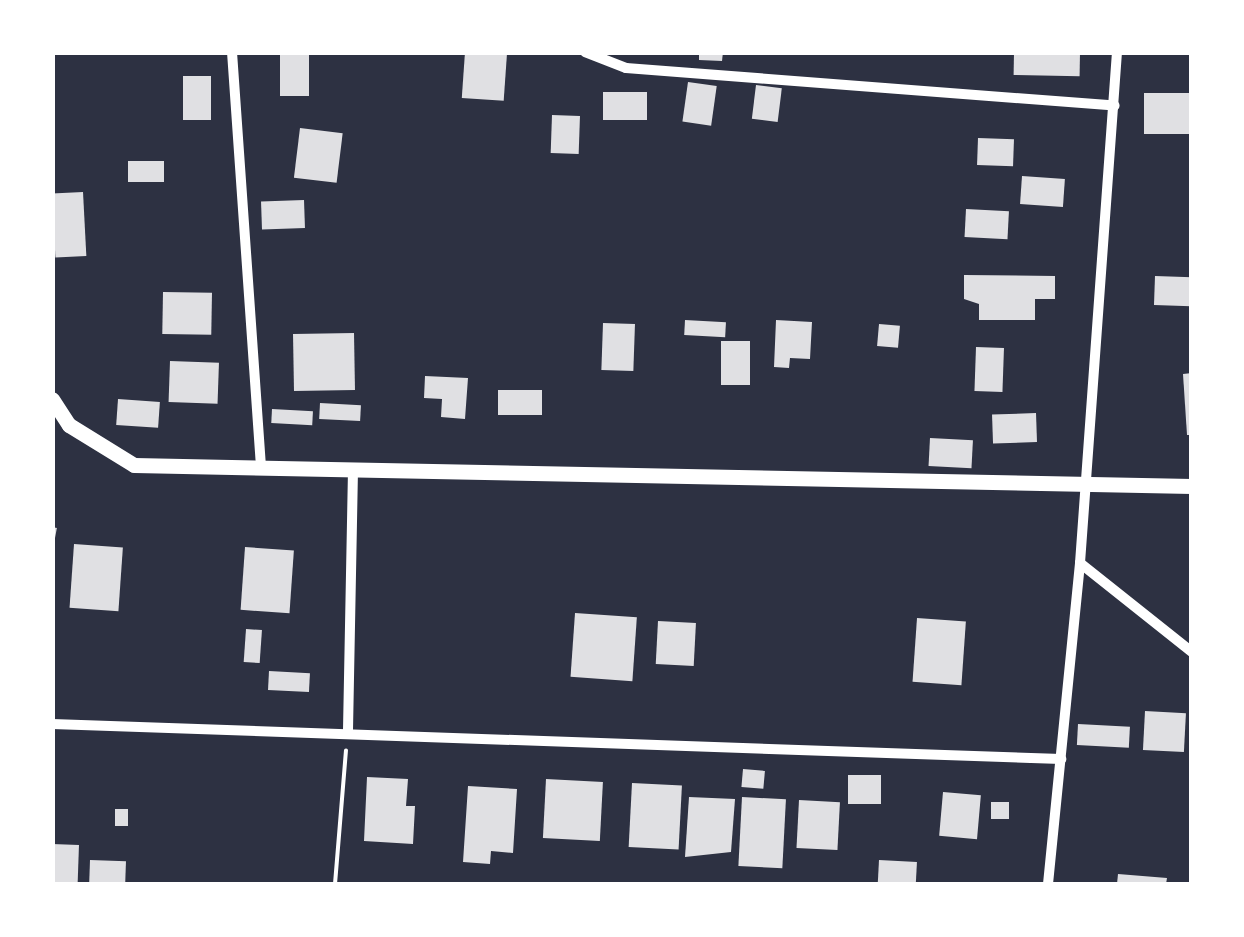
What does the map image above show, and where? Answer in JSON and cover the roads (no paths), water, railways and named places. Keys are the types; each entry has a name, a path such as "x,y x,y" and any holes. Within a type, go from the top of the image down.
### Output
{"street":[{"path":"232,52 261,467"},
{"path":"585,52 626,68 1115,106"},
{"path":"1048,884 1080,563 1116,52"},
{"path":"52,399 69,425 134,465 1084,488 1192,486"},
{"path":"348,730 352,470"},
{"path":"1080,563 1192,652"},
{"path":"52,724 348,730 1061,759"}]}
